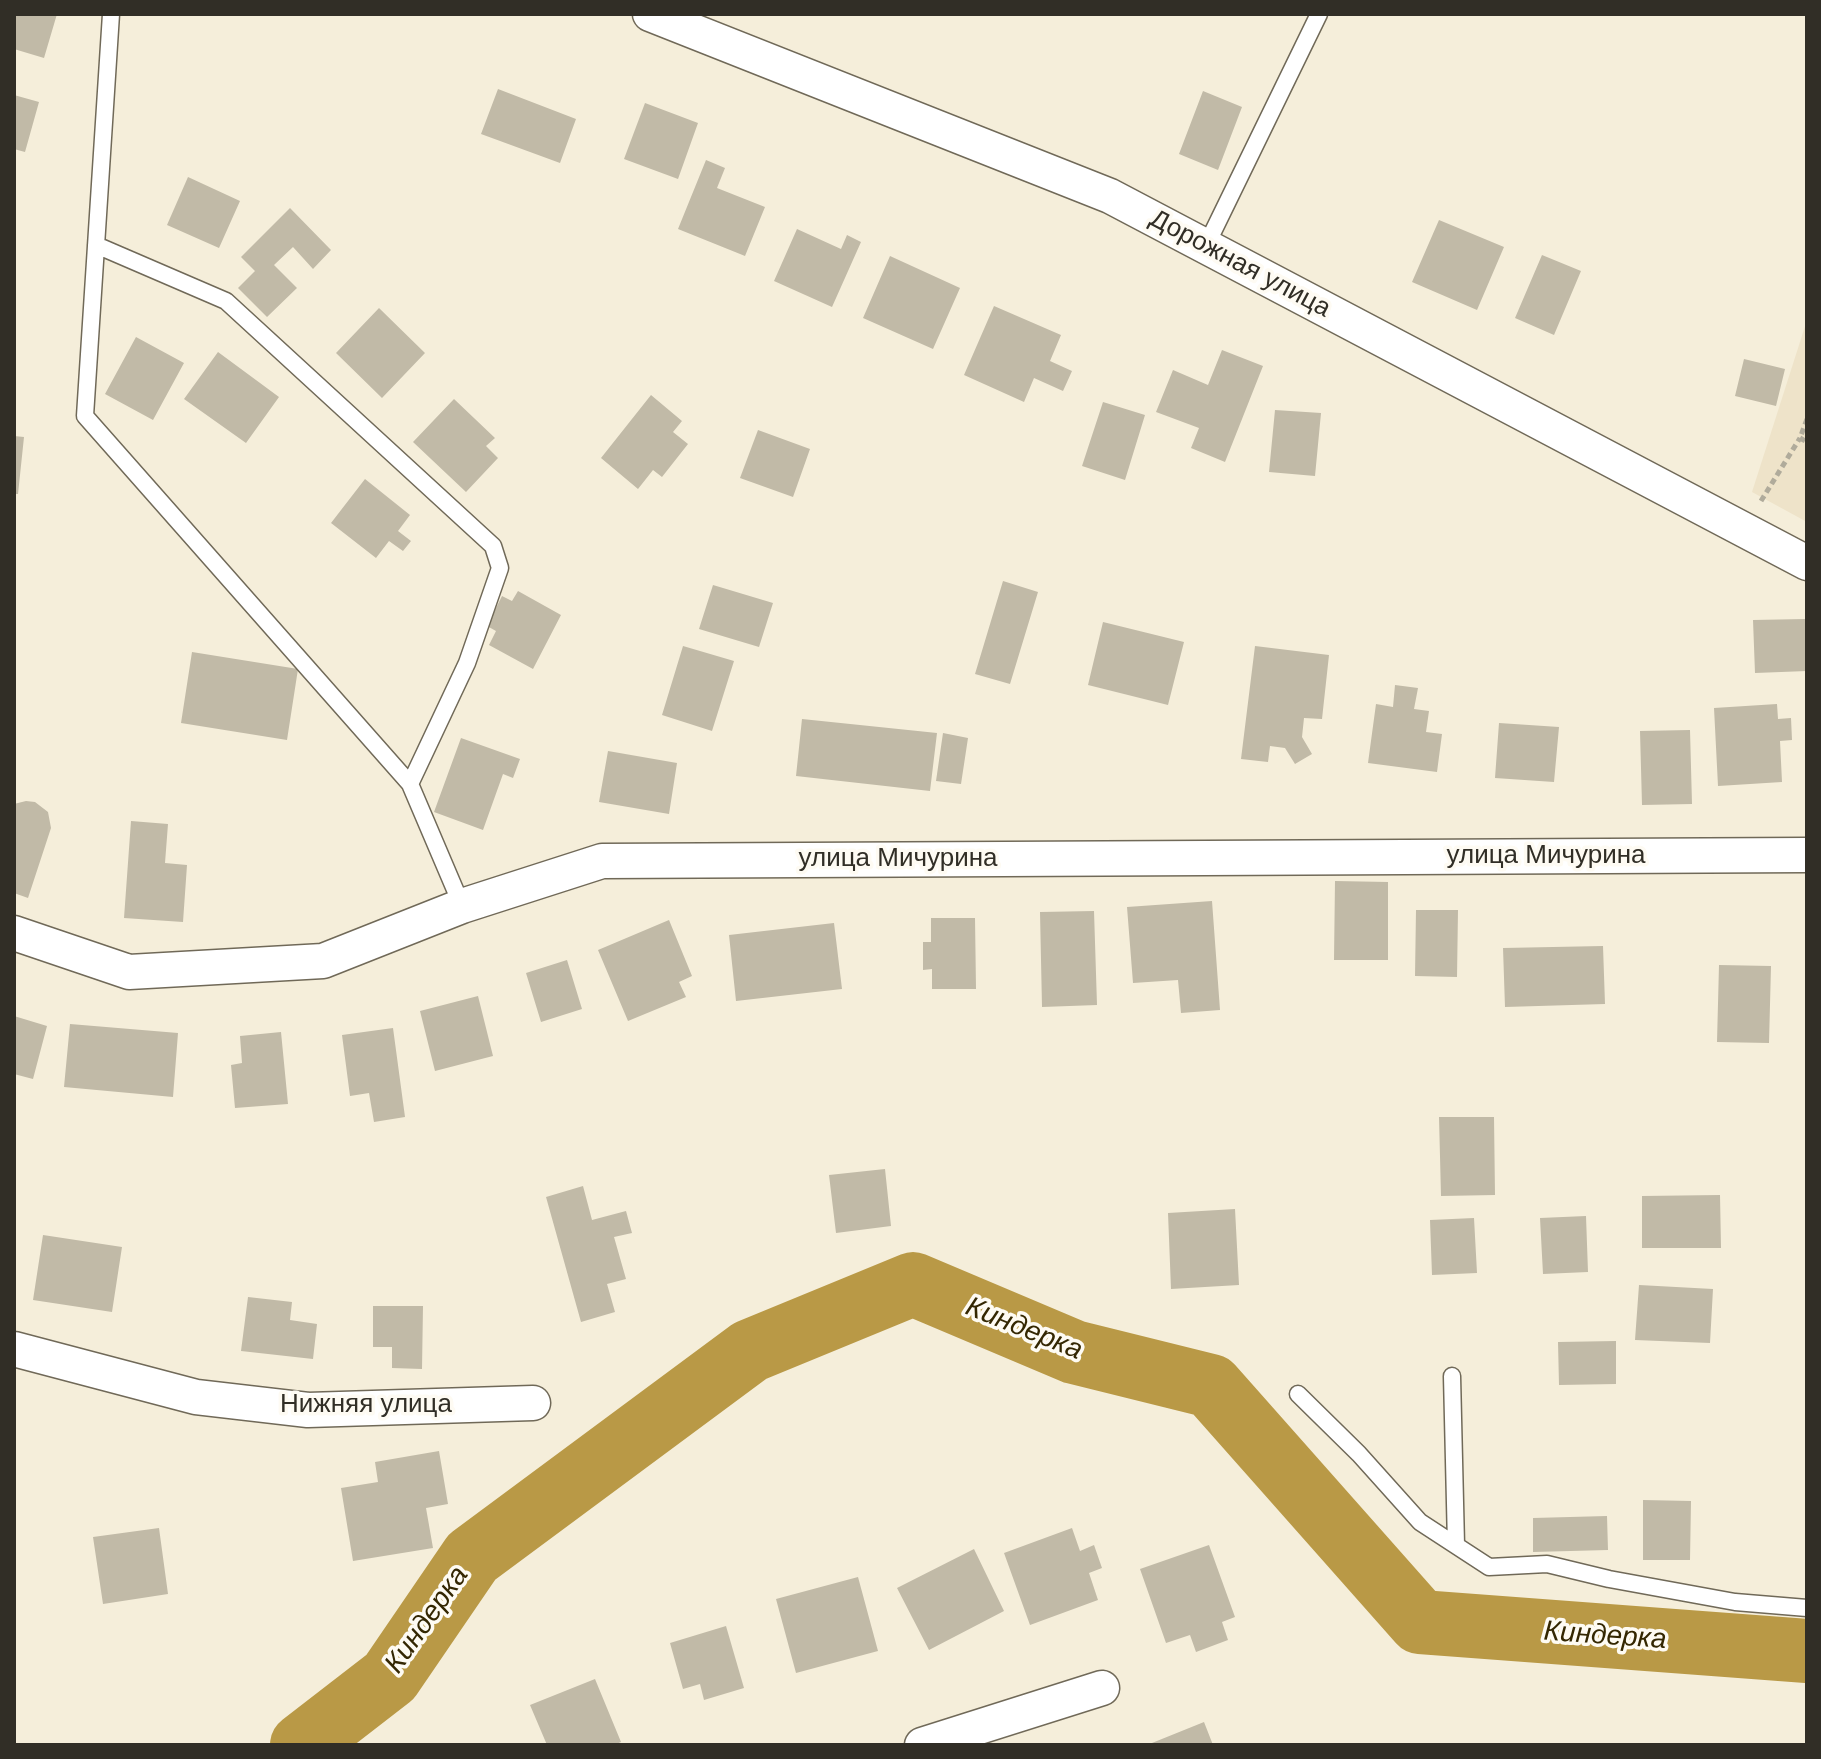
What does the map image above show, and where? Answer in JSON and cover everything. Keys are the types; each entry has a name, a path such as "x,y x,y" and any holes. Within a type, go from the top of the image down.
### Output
{"street":[{"name":"Дорожная улица","path":"650,14 1110,196 1807,563"},
{"name":"улица Мичурина","path":"14,933 129,972 323,961 462,906 602,861 1807,855"},
{"name":"Нижняя улица","path":"14,1349 196,1397 308,1410 533,1403"},
{"path":"922,1745 1102,1688"}],"lane":[{"path":"111,14 85,416 410,784 462,906"},
{"path":"1206,246 1319,14"},
{"path":"96,245 226,301 493,546 500,568 472,650 410,784"},
{"path":"1452,1376 1456,1545"},
{"path":"1298,1394 1359,1454 1420,1522 1489,1567 1547,1564 1609,1579 1735,1602 1807,1608"}],"path":[{"path":"1744,529 1800,438 1807,419"},
{"path":"1800,438 1807,442"}],"shaded area":[{"path":"1807,320 1807,522 1752,492"}],"building":[{"path":"14,14 57,14 44,58 14,49"},
{"path":"498,89 576,119 560,163 481,134"},
{"path":"1203,91 1242,107 1218,170 1179,154"},
{"path":"14,95 39,102 25,152 14,149"},
{"path":"645,103 698,123 678,179 624,159"},
{"path":"706,160 725,168 717,188 765,207 745,256 678,229"},
{"path":"188,177 240,201 219,248 167,225"},
{"path":"290,208 331,250 313,269 293,247 274,265 297,288 267,317 238,288 255,271 241,257"},
{"path":"1439,220 1504,247 1477,310 1412,282"},
{"path":"797,229 841,249 847,235 861,242 832,307 774,281"},
{"path":"1542,255 1581,271 1554,335 1515,318"},
{"path":"890,256 960,288 933,349 863,318"},
{"path":"994,306 1061,335 1050,361 1072,371 1063,391 1034,378 1024,402 964,375"},
{"path":"379,308 425,353 382,398 336,353"},
{"path":"136,337 184,363 153,420 105,394"},
{"path":"1222,350 1263,366 1225,462 1191,448 1199,428 1156,412 1173,370 1208,385"},
{"path":"218,352 279,397 246,443 184,399"},
{"path":"1744,359 1785,369 1776,406 1735,396"},
{"path":"651,395 682,421 673,432 688,444 662,477 653,470 638,489 601,458"},
{"path":"454,399 495,438 486,446 498,458 466,492 413,442"},
{"path":"1103,402 1145,415 1125,480 1082,466"},
{"path":"1275,410 1321,413 1315,476 1269,472"},
{"path":"758,430 810,449 793,497 740,478"},
{"path":"14,436 24,437 18,494 14,494"},
{"path":"365,479 410,515 398,531 411,541 403,551 389,541 376,558 331,523"},
{"path":"1003,581 1038,592 1010,684 975,674"},
{"path":"713,585 773,603 759,647 699,629"},
{"path":"518,591 561,615 533,669 489,645 496,631 487,626 502,596 512,601"},
{"path":"1805,619 1807,671 1755,673 1753,620"},
{"path":"1103,622 1184,642 1168,705 1088,685"},
{"path":"683,646 734,661 712,731 662,715"},
{"path":"1255,646 1329,655 1322,719 1304,718 1302,737 1312,754 1295,764 1285,748 1270,746 1268,762 1241,759"},
{"path":"192,652 298,669 287,740 181,723"},
{"path":"1395,685 1418,688 1414,709 1429,711 1426,732 1442,734 1437,772 1368,763 1376,704 1393,707"},
{"path":"1777,704 1778,719 1791,718 1792,740 1780,741 1782,782 1718,786 1714,708"},
{"path":"802,719 937,733 930,791 796,776"},
{"path":"1499,723 1559,727 1554,782 1495,778"},
{"path":"1690,730 1692,804 1642,805 1640,731"},
{"path":"943,733 968,738 961,784 936,781"},
{"path":"461,738 520,759 513,778 503,774 483,830 434,812"},
{"path":"608,751 677,763 669,814 599,802"},
{"path":"35,802 48,812 51,828 28,898 14,893 14,804"},
{"path":"131,821 168,824 165,863 187,865 183,922 124,918"},
{"path":"1335,881 1388,882 1388,960 1334,960"},
{"path":"1212,901 1220,1010 1181,1013 1178,980 1133,983 1127,907"},
{"path":"1416,910 1458,910 1457,977 1415,976"},
{"path":"1094,911 1097,1005 1042,1007 1040,912"},
{"path":"931,918 975,918 976,989 932,989 932,969 923,970 923,942 931,942"},
{"path":"669,920 692,976 679,982 686,997 628,1021 598,950"},
{"path":"834,923 842,989 736,1001 729,935"},
{"path":"1603,946 1605,1004 1505,1007 1503,948"},
{"path":"567,960 582,1009 541,1022 526,973"},
{"path":"1719,965 1771,966 1769,1043 1717,1042"},
{"path":"478,996 493,1056 435,1071 420,1011"},
{"path":"14,1016 47,1026 33,1079 14,1074"},
{"path":"70,1024 178,1033 173,1097 64,1087"},
{"path":"393,1028 405,1117 374,1122 369,1093 350,1096 342,1035"},
{"path":"281,1032 288,1104 235,1108 231,1065 242,1063 240,1036"},
{"path":"1439,1117 1494,1117 1495,1195 1441,1196"},
{"path":"885,1169 891,1226 836,1233 829,1175"},
{"path":"583,1186 592,1220 626,1211 632,1233 614,1237 626,1279 607,1284 615,1312 581,1322 546,1197"},
{"path":"1720,1195 1721,1248 1642,1248 1642,1196"},
{"path":"1235,1209 1239,1285 1171,1289 1168,1213"},
{"path":"1586,1216 1588,1272 1543,1274 1540,1218"},
{"path":"1474,1218 1477,1273 1432,1275 1430,1220"},
{"path":"43,1235 122,1247 112,1312 33,1300"},
{"path":"1639,1285 1713,1289 1710,1343 1635,1340"},
{"path":"248,1297 292,1302 290,1320 317,1324 313,1359 241,1351"},
{"path":"373,1306 423,1306 422,1369 392,1368 392,1347 373,1347"},
{"path":"1616,1341 1616,1384 1559,1385 1558,1342"},
{"path":"439,1451 448,1504 426,1508 433,1548 353,1561 341,1488 378,1482 375,1462"},
{"path":"1643,1500 1691,1501 1690,1560 1643,1560"},
{"path":"1607,1516 1608,1550 1533,1552 1533,1518"},
{"path":"159,1528 168,1594 103,1604 93,1537"},
{"path":"1072,1528 1080,1551 1094,1545 1102,1568 1089,1573 1098,1600 1030,1625 1004,1553"},
{"path":"1209,1545 1235,1617 1222,1622 1228,1640 1196,1652 1190,1635 1166,1643 1140,1569"},
{"path":"974,1549 1004,1611 929,1650 897,1588"},
{"path":"858,1577 878,1651 796,1673 776,1599"},
{"path":"726,1626 744,1688 704,1700 700,1684 683,1689 670,1643"},
{"path":"595,1679 621,1742 614,1745 547,1745 530,1705"},
{"path":"1204,1722 1213,1745 1147,1745"}],"waterway":[{"name":"Киндерка","path":"302,1745 390,1677 472,1557 750,1351 913,1284 1074,1352 1211,1386 1420,1622 1807,1651"}]}
